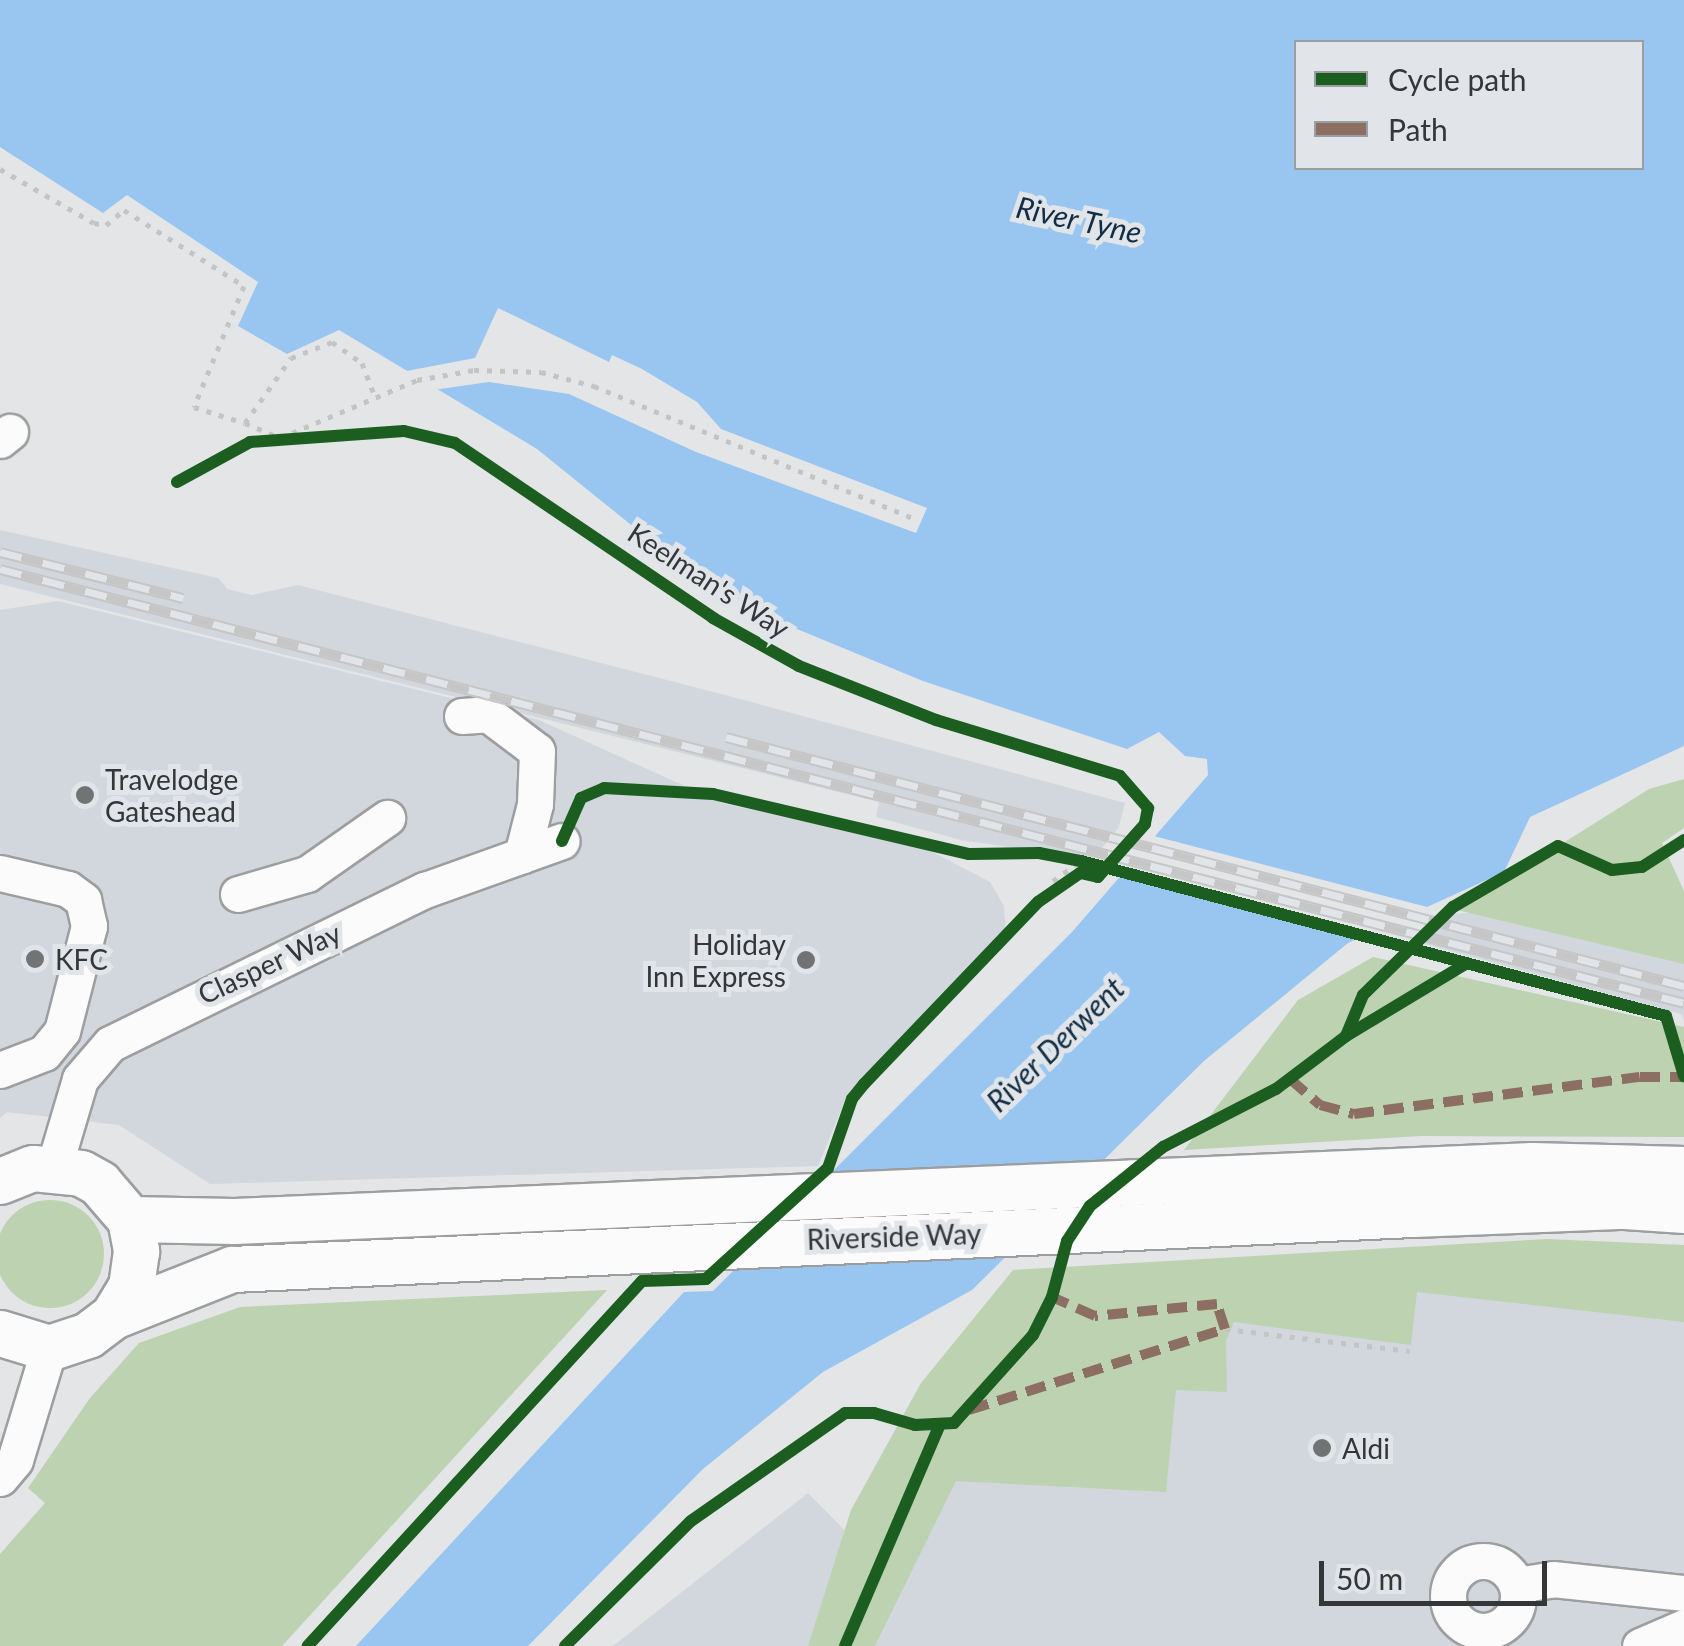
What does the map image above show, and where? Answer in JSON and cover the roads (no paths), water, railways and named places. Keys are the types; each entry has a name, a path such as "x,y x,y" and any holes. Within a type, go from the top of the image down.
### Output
{"main road":[{"name":"Riverside Way","path":"49,1348 88,1335 113,1316 232,1268 618,1248 1272,1198 1532,1165 1684,1168"},
{"path":"0,1181 54,1167 99,1183 130,1219 131,1286 113,1316"},
{"name":"Riverside Way","path":"130,1219 234,1222 620,1203 1272,1198 1684,1210"},
{"path":"0,1333 49,1348"}],"street":[{"path":"462,716 488,714 537,751 536,804 522,855"},
{"path":"238,894 307,874 387,818"},
{"name":"Clasper Way","path":"54,1167 80,1078 110,1044 425,890 562,841"},
{"path":"0,873 68,888 83,900 89,926 62,1030 44,1053 0,1070"},
{"path":"0,1478 16,1460 49,1348"},
{"path":"1485,1560 1508,1570 1517,1585 1518,1604 1505,1636 1482,1632 1458,1620 1448,1598 1452,1578 1469,1563 1485,1560"},
{"path":"1517,1585 1553,1580 1684,1593"},
{"path":"1640,1646 1684,1627"}],"water":[{"path":"0,0 1684,0 1684,746 1530,817 1504,872 1348,943 1204,1061 972,1290 823,1372 703,1469 528,1646 356,1646 684,1292 713,1291 1072,932 1208,775 1207,759 1185,756 1159,732 1127,749 923,681 763,615 656,545 537,449 339,330 287,354 238,326 258,282 127,195 103,213 0,147"}],"railway":[{"path":"0,552 183,598"},
{"path":"0,569 1684,1003"},
{"path":"726,737 1684,986"}],"place":[{"name":"Travelodge Gateshead","path":"85,795"},
{"name":"KFC","path":"35,959"},
{"name":"Holiday Inn Express","path":"806,960"},
{"name":"Aldi","path":"1322,1448"}],"water label":[{"name":"River Tyne","path":"1079,219"},
{"name":"River Derwent","path":"1055,1044"}]}
